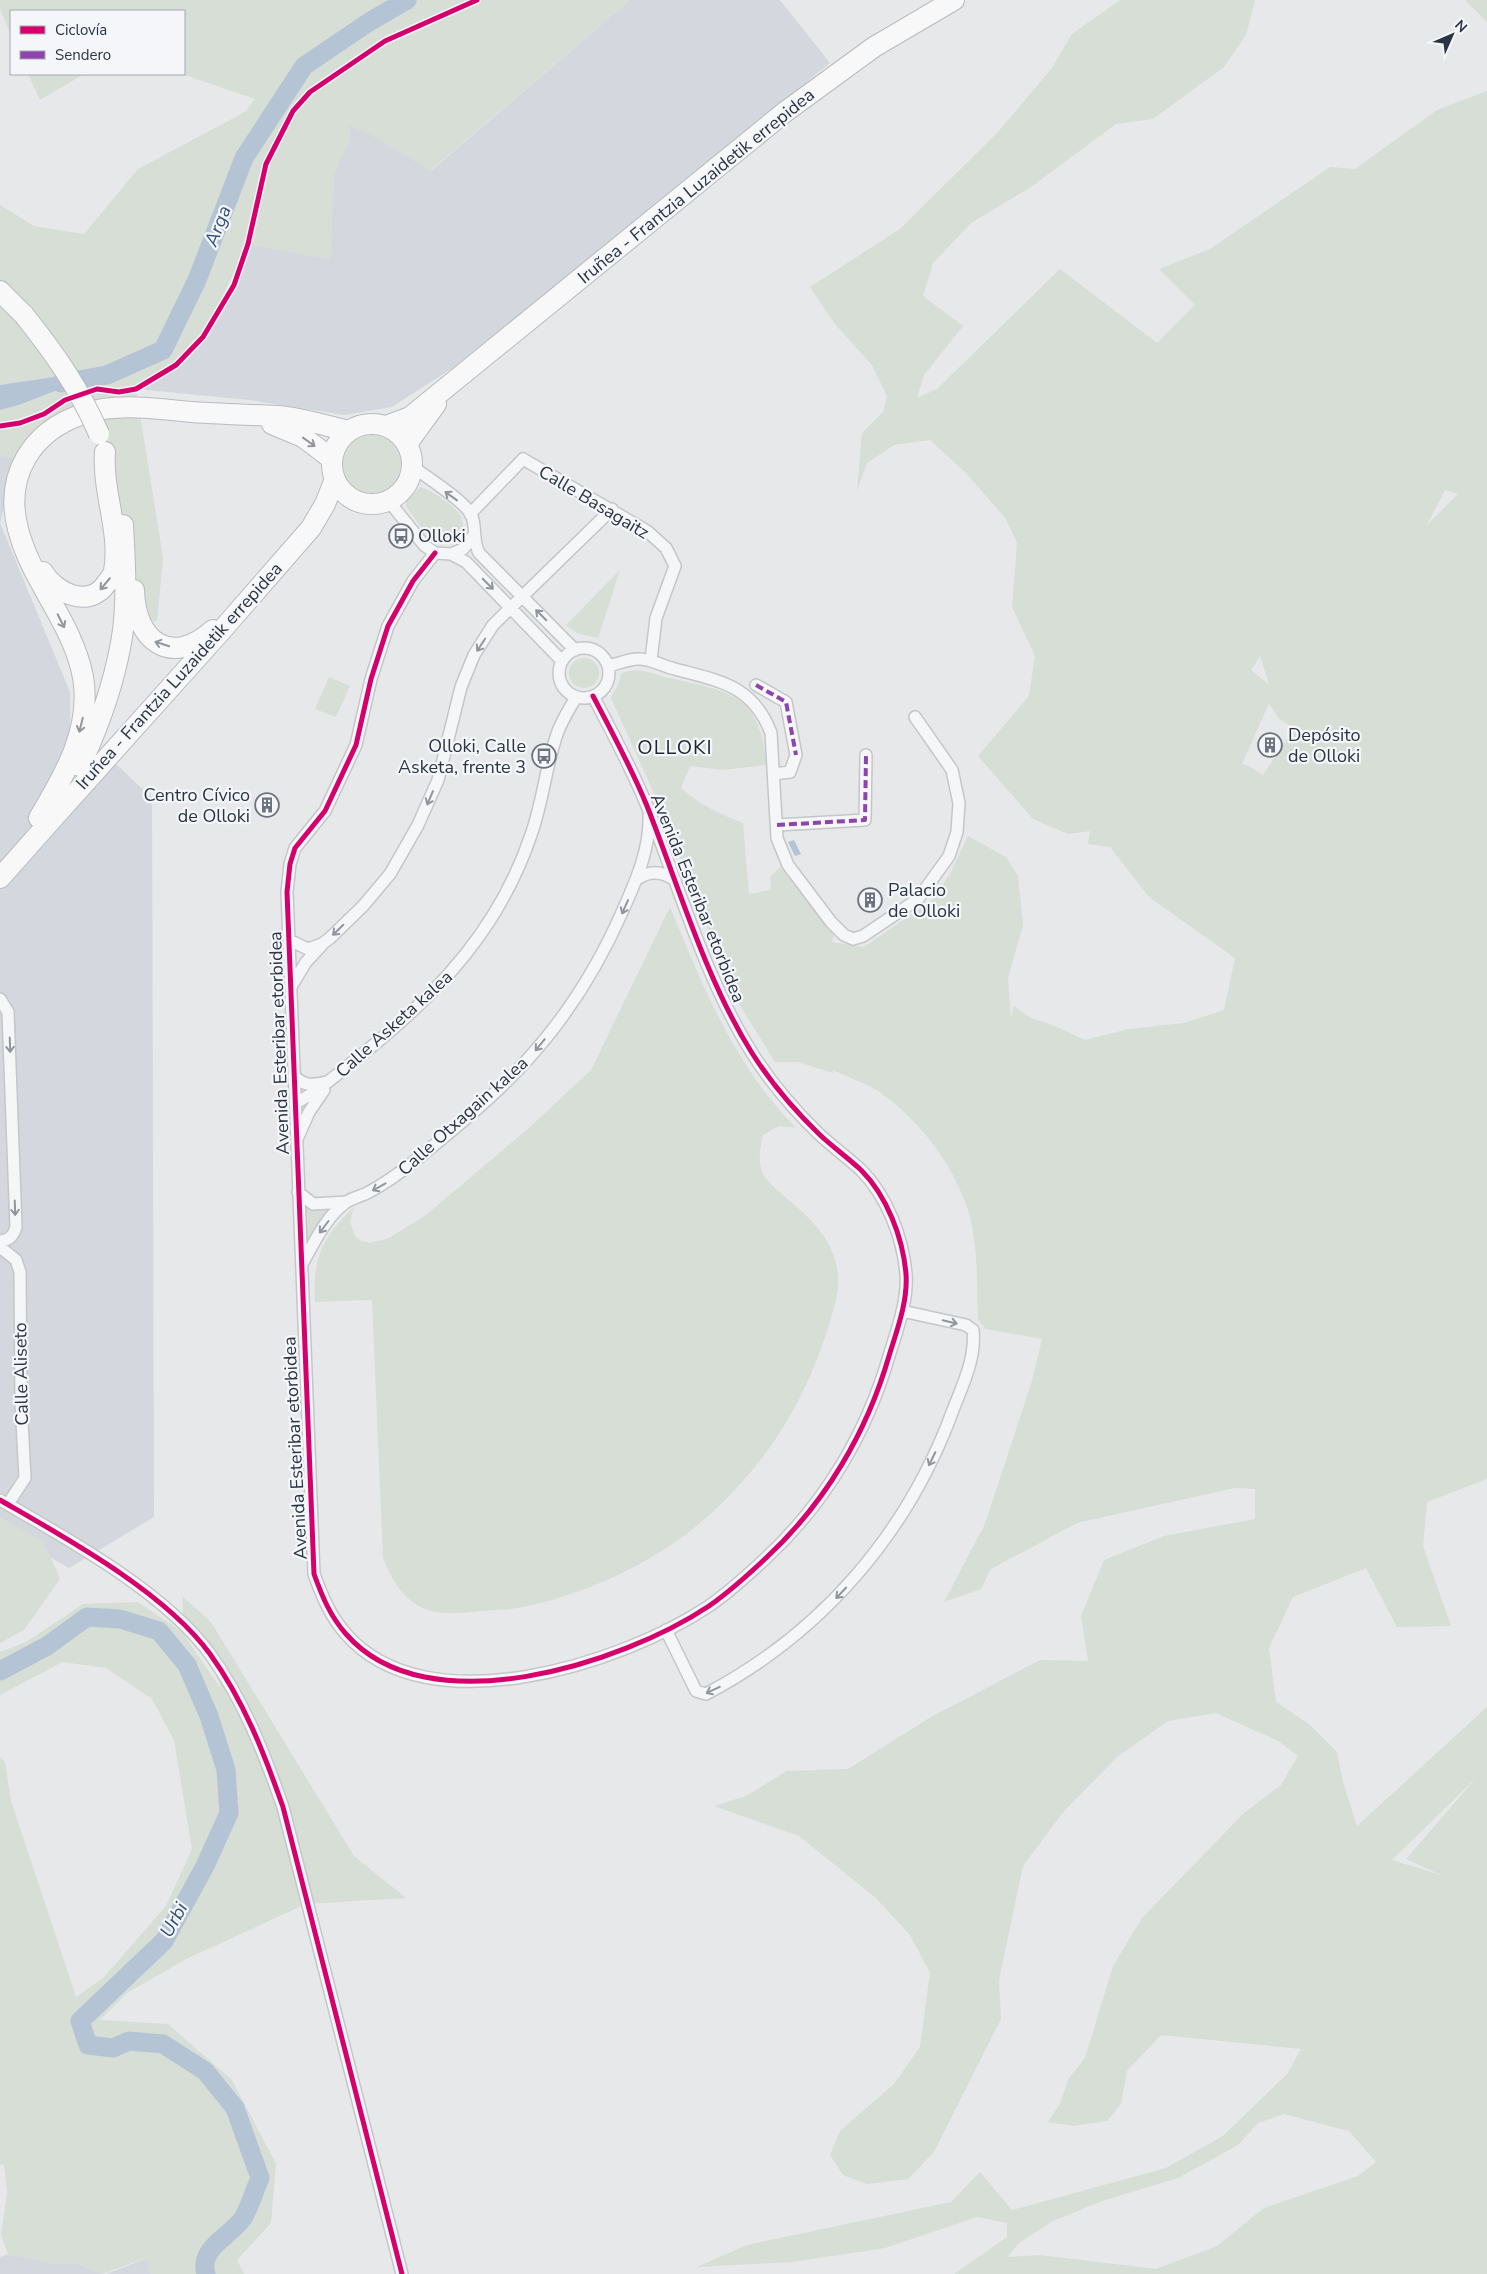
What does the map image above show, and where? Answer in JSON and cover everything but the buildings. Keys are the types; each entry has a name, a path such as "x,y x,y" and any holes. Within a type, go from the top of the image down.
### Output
{"highway":[{"name":"Iruñea - Frantzia Luzaidetik errepidea","path":"449,386 785,112 874,47 954,0"},
{"path":"0,291 24,315 55,354 84,400 102,443 133,560 134,600 139,623 152,641 167,647 176,647 204,639 246,600"},
{"path":"386,426 410,417 449,386"},
{"path":"407,444 449,386"},
{"path":"0,862 43,821 68,770 84,716 83,677 72,642 26,552 17,528 14,507 15,488 29,449 42,436 60,424 84,413 119,408 280,416 349,430 367,424 386,426 398,433 407,444 412,466 405,487 388,500 377,503 365,503 354,499 346,494 335,479 332,458 335,448 349,430"},
{"path":"251,416 303,437 332,458"},
{"path":"60,424 45,440 27,466 20,503 28,542 46,578 64,592 80,597 96,594 114,574 116,550 103,469 102,443"},
{"path":"310,528 325,504 335,479"},
{"path":"310,528 354,499"},
{"path":"0,878 71,782 98,727 111,686 121,642 125,599 123,525"},
{"name":"Iruñea - Frantzia Luzaidetik errepidea","path":"43,821 222,630 310,528"}],"street":[{"name":"Calle Basagaitz","path":"470,514 522,459 612,509 653,537 666,548 675,566 656,618 651,660"},
{"path":"412,466 460,503 470,514 474,524 474,535 479,553 575,650"},
{"path":"388,500 424,545 435,553 451,554 463,550 474,535"},
{"path":"291,987 306,962 322,944 363,906 390,874 418,824 438,780 450,723 461,687 474,656 494,625 612,509"},
{"name":"Avenida Esteribar etorbidea","path":"435,553 413,581 388,626 370,679 356,745 325,810 295,848 290,864 287,892 302,1264 301,1288 314,1574 327,1609 347,1637 374,1658 419,1678 471,1682 525,1677 608,1654 666,1630 709,1606 770,1554 818,1498 841,1466 865,1422 880,1387 902,1311 906,1277 902,1247 891,1216 863,1171 820,1135 796,1111 752,1053 722,998 648,810 593,696"},
{"path":"451,554 466,562 562,662"},
{"path":"591,649 599,653 608,666 608,681 605,688 593,696 576,697 569,692 560,678 562,662 575,650 591,649"},
{"path":"608,666 636,659 651,660 672,668 721,681 736,688 756,705 765,719 770,734 776,825 778,838 788,865 825,915 844,935 853,939 864,936 918,898 949,856 957,832 959,803 952,770 916,718"},
{"path":"756,686 786,702 796,755 790,772 774,774"},
{"name":"Calle Asketa kalea","path":"296,1103 315,1093 331,1081 430,996 458,966 487,925 509,887 524,853 540,805 558,733 576,697"},
{"path":"776,825 865,820 866,755"},
{"name":"Calle Otxagain kalea","path":"298,1192 313,1204 346,1202 356,1199 386,1183 477,1108 528,1060 585,986 612,936 636,880 645,853 649,826 648,810"},
{"path":"636,880 642,875 657,872 666,874 675,880"},
{"path":"289,940 308,949 322,944"},
{"path":"0,999 8,1012 10,1038 16,1227 13,1236 6,1240 0,1240"},
{"name":"Calle Asketa kalea","path":"294,1076 301,1084 310,1086 331,1081"},
{"name":"Calle Asketa kalea","path":"297,1141 309,1112 331,1081"},
{"name":"Calle Otxagain kalea","path":"302,1264 322,1228 346,1202"},
{"name":"Calle Aliseto","path":"0,1247 16,1260 20,1272 21,1402 25,1478 4,1502"},
{"path":"666,1630 692,1685 696,1691 706,1694 735,1679 763,1660 833,1601 898,1522 925,1475 944,1434 975,1347 974,1330 966,1325 902,1311"},
{"path":"4,1502 109,1566 173,1613 209,1653 246,1712 264,1753 283,1807 402,2274"}],"shaded area":[{"path":"0,0 630,0 430,171 383,141 349,125 350,138 334,175 330,259 248,244 203,337 176,365 136,389 163,558 157,621 139,623 105,452 84,400 36,430 15,457 0,456 0,410 19,405 74,384 0,385 0,205 34,226 84,234 138,169 245,112 255,99 185,75 185,10 10,10 10,33 0,9"},
{"path":"630,0 780,0 830,63 454,367 392,407 344,415 249,400 136,389 176,365 203,337 234,285 248,244 330,259 334,174 350,138 349,124 383,141 431,171"},
{"path":"1120,0 1255,0 1246,35 1224,67 1153,119 1116,124 1031,187 971,223 933,263 923,296 963,326 924,375 917,398 937,389 1060,269 1157,343 1195,305 1159,269 1210,249 1330,167 1355,169 1437,110 1487,91 1487,1479 1427,1502 1423,1546 1451,1626 1397,1627 1366,1568 1293,1597 1269,1648 1276,1702 1309,1724 1337,1752 1343,1782 1357,1826 1487,1707 1487,2274 954,2274 1007,2237 1007,2223 977,2217 885,2248 792,2262 697,2267 747,2245 951,2202 980,2172 1012,2210 1166,2168 1223,2136 1287,2074 1301,2049 1161,2035 1127,2071 1121,2104 1107,2121 1074,2126 1048,2122 1060,2104 1069,2078 1085,2058 1113,1966 1142,1918 1244,1813 1281,1785 1298,1756 1278,1741 1216,1713 1168,1721 1117,1757 1064,1811 1023,1866 999,1980 1001,2019 934,2152 908,2179 867,2184 843,2175 830,2155 840,2131 894,2084 920,2047 930,1973 910,1935 876,1898 799,1836 714,1806 746,1796 787,1771 848,1769 931,1717 1040,1660 1088,1661 1081,1616 1104,1560 1164,1536 1255,1519 1255,1489 1235,1488 1077,1523 991,1569 981,1589 944,1602 985,1524 1032,1381 1042,1339 986,1329 978,1320 974,1237 968,1210 954,1176 922,1130 895,1104 881,1093 864,1084 833,1070 833,1073 798,1062 775,1062 736,999 657,800 611,698 620,680 621,673 645,671 724,692 746,706 754,717 760,731 767,765 723,770 690,766 681,788 710,808 743,823 749,894 771,890 770,877 780,867 834,935 832,942 864,947 931,901 950,874 968,836 1006,857 1018,876 1023,925 1008,978 1011,1018 1014,1006 1031,1018 1050,1024 1085,1040 1129,1029 1184,1023 1224,1010 1235,958 1149,897 1110,847 1088,844 1090,831 1068,834 1033,819 978,756 1029,696 1035,656 1012,607 1017,543 1006,519 966,473 930,440 894,445 867,463 857,491 862,433 883,412 887,396 872,365 835,324 810,287 900,229 998,132 1052,68 1072,34","holes":["1445,490 1458,494 1427,525","1260,656 1269,684 1251,670","1269,703 1279,719 1294,728 1263,775 1242,764","1477,1777 1406,1859 1441,1875 1392,1860","1284,2114 1349,2131 1376,2162 1358,2176 1264,2208 1217,2246 1156,2269 1040,2255 1007,2257 1019,2243 1053,2221 1102,2201 1178,2178 1238,2145 1258,2123"]},
{"path":"1487,0 1487,22 1466,1"},
{"path":"28,75 82,75 40,100"},
{"path":"372,435 383,437 396,448 401,464 399,475 388,488 372,493 361,491 348,480 343,464 345,453 356,440"},
{"path":"0,456 15,457 15,462 0,523"},
{"path":"420,487 444,500 460,515 463,526 462,532 454,540 444,544 432,543 406,506 406,501"},
{"path":"0,523 70,692 71,782 115,763 152,798 154,1517 69,1568 0,1528"},
{"path":"620,570 598,638 577,633 566,625"},
{"path":"584,658 595,662 599,673 595,684 584,688 573,684 569,673 573,662"},
{"path":"329,677 350,686 336,717 315,709"},
{"path":"670,907 695,967 722,1024 755,1079 796,1128 779,1126 763,1135 760,1163 762,1172 768,1182 809,1218 828,1242 834,1256 838,1286 828,1329 810,1376 774,1442 759,1462 722,1503 667,1548 608,1580 544,1602 512,1609 461,1613 441,1613 428,1610 412,1602 406,1596 390,1574 383,1558 372,1300 315,1302 315,1273 322,1249 334,1228 354,1207 350,1222 355,1236 361,1241 370,1243 389,1238 426,1215 529,1128 591,1070"},
{"path":"305,1203 329,1208 330,1210 306,1245 303,1206"},
{"path":"0,1517 44,1542 60,1579 24,1630 0,1643"},
{"path":"182,1596 211,1622 354,1856 406,1898 306,1904 188,1958 127,1993 100,2020 168,2024 232,2080 276,2164 271,2223 237,2260 244,2274 151,2274 146,2258 102,2274 79,2264 56,2264 8,2254 1,2235 7,2192 4,2165 0,2164 0,1757 5,1762 11,1801 76,1997 103,1978 166,1906 192,1849 174,1740 152,1699 106,1668 62,1662 0,1695 0,1652 26,1642 83,1604 138,1602 182,1632 221,1689 209,1653 184,1625"},
{"path":"8,2254 56,2264 79,2264 102,2274 0,2274 0,2257"},
{"path":"147,2258 151,2274 106,2274 117,2270"}],"water":[{"path":"68,375 86,379 19,405 0,410 0,385"},
{"path":"794,840 801,854 795,856 788,842"}],"waterway":[{"name":"Arga","path":"61,383 107,375 163,350 197,280 244,158 304,66 369,22 407,0"},
{"name":"Urbi","path":"0,1671 47,1646 87,1617 120,1619 159,1631 187,1665 209,1716 226,1770 229,1813 205,1866 164,1941 80,2021 88,2045 113,2048 129,2041 163,2044 205,2071 235,2108 260,2178 243,2218 238,2225 217,2243 207,2257 205,2265 206,2274"}],"marked path":[{"path":"756,685 786,702 796,755"},
{"path":"777,825 865,820 866,755"}],"cycle path":[{"path":"0,426 20,423 44,414 65,400 97,389 119,392 136,389 176,365 203,337 234,285 248,244 266,164 293,111 310,92 385,41 477,0"},
{"path":"435,553 413,581 388,626 371,679 356,745 325,811 295,848 290,864 287,892 314,1574 327,1606 346,1634 381,1662 425,1677 474,1681 525,1677 577,1665 627,1648 672,1628 724,1595 788,1536 808,1513 842,1464 869,1412 880,1384 904,1305 906,1284 904,1260 897,1232 886,1205 879,1192 861,1170 801,1116 767,1075 752,1053 736,1025 707,964 641,792 593,696"},
{"path":"0,1500 84,1549 141,1588 167,1609 191,1631 210,1654 243,1709 261,1747 283,1807 402,2274"}],"place":[{"name":"Olloki","path":"401,536"},
{"name":"Depósito de Olloki","path":"1270,745"},
{"name":"Olloki, Calle Asketa, frente 3","path":"544,756"},
{"name":"Centro Cívico de Olloki","path":"267,805"},
{"name":"Palacio de Olloki","path":"870,900"}],"district":[{"name":"OLLOKI","path":"675,747"}]}
